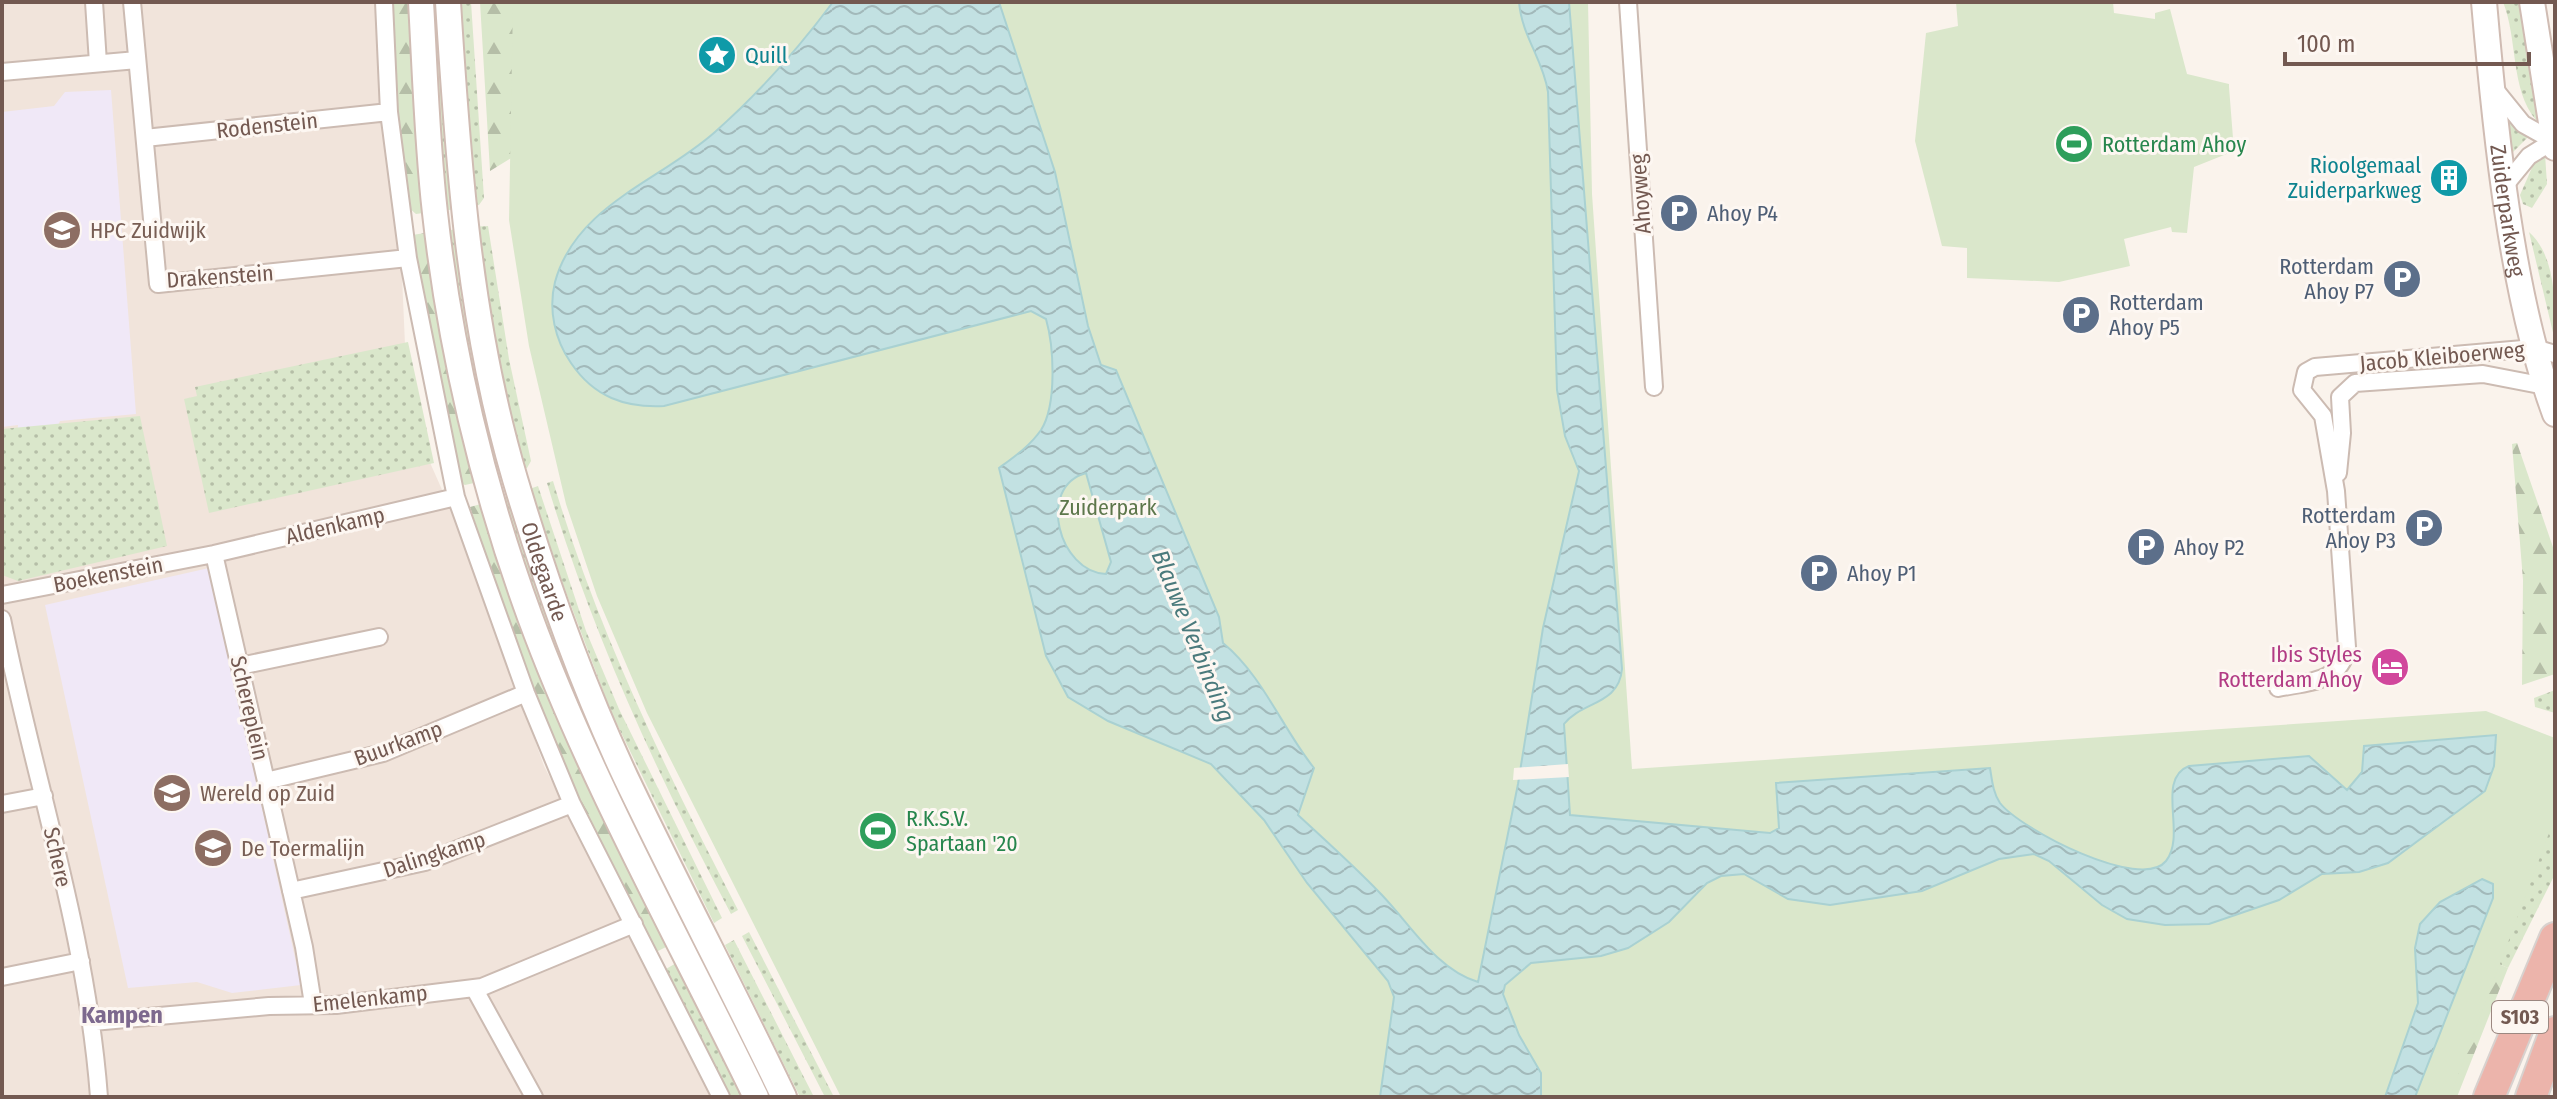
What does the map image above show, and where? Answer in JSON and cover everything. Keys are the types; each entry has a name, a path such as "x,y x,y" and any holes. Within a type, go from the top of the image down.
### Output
{"highway":[{"name":"S103","path":"2489,1097 2555,938"},
{"name":"S103","path":"2532,1096 2555,1032"}],"main road":[{"name":"Oldegaarde","path":"421,2 435,215 466,394 491,494 530,616 601,789 756,1097"},
{"name":"Oldegaarde","path":"448,2 462,212 485,356 514,477 553,597 626,778 784,1097"},
{"name":"Zuiderparkweg","path":"2484,2 2506,184 2545,351 2545,386 2555,414"},
{"path":"2532,2 2555,148"}],"street":[{"path":"94,2 98,63"},
{"name":"Drakenstein","path":"132,2 158,284 408,258"},
{"path":"384,2 389,112 408,258 456,497 526,693 572,804 721,1097"},
{"name":"Ahoyweg","path":"1628,2 1654,387"},
{"path":"2,72 137,60"},
{"path":"2492,86 2523,124 2555,141"},
{"name":"Rodenstein","path":"145,138 389,112"},
{"path":"2506,184 2529,156 2555,141"},
{"name":"Jacob Kleiboerweg","path":"2278,688 2328,677 2340,667 2346,654 2336,491 2321,409 2305,395 2301,383 2309,369 2545,351"},
{"name":"Jacob Kleiboerweg","path":"2329,366 2339,378 2342,433 2336,491"},
{"name":"Jacob Kleiboerweg","path":"2340,397 2349,386 2362,382 2466,374 2545,386"},
{"name":"Aldenkamp","path":"214,554 456,497"},
{"name":"Boekenstein","path":"2,595 214,554"},
{"name":"Schereplein","path":"214,554 291,891 313,1004"},
{"name":"Schere","path":"3,630 81,961 93,1022 99,1097"},
{"path":"240,666 379,637"},
{"name":"Buurkamp","path":"266,781 383,753 526,693"},
{"path":"2,804 44,796"},
{"name":"Dalingkamp","path":"291,891 425,862 572,804"},
{"name":"Emelenkamp","path":"93,1022 474,988 634,924"},
{"path":"2,977 81,961"},
{"path":"474,988 534,1097"}],"shaded area":[{"path":"2,2 390,2 408,413 467,546 544,766 713,1097 2,1097"},
{"name":"HPC Zuidwijk","path":"111,90 136,414 60,421 41,460 15,456 18,425 2,427 2,112 54,106 65,92"},
{"name":"Wereld op Zuid","path":"209,568 301,985 232,993 197,982 128,988 45,605"}],"green space":[{"path":"393,2 416,2 430,212 416,214 409,208 398,113"},
{"path":"426,2 443,2 457,209 440,211"},
{"path":"453,2 471,2 484,198 479,205 467,207"},
{"path":"480,2 700,2 563,126 490,171"},
{"name":"Zuiderpark","path":"513,2 1588,2 1592,194 1632,769 2486,711 2555,738 2555,817 2450,1097 841,1097 647,713 597,596 566,504 529,346 509,220"},
{"name":"Rotterdam Ahoy","path":"1956,2 2113,2 2114,13 2155,19 2155,13 2170,9 2187,74 2229,84 2234,151 2194,167 2187,233 2172,232 2171,227 2124,239 2130,266 2059,282 1967,278 1967,248 1942,246 1915,141 1926,33 1958,26"},
{"path":"2503,2 2524,2 2540,118 2536,120 2522,94"},
{"path":"2508,117 2528,137 2513,152"},
{"path":"2545,154 2547,184 2532,208 2523,204 2520,195 2534,163"},
{"path":"488,226 509,359 531,461 527,468 518,471 469,227"},
{"path":"459,229 508,473 492,478 443,231"},
{"path":"432,232 483,481 465,485 461,483 425,322 412,235"},
{"path":"2529,232 2538,242 2550,268 2555,341"},
{"path":"408,342 434,463 209,513 184,399 197,396 195,387"},
{"path":"140,416 167,546 18,581 2,575 2,429"},
{"path":"2517,443 2555,553 2555,674 2522,685 2523,580 2512,444"},
{"path":"553,481 612,646 685,806 738,910 731,914 677,809 605,649 547,483"},
{"path":"538,486 586,631 619,709 722,918 714,923 611,712 549,547 524,491"},
{"path":"514,494 698,931 683,938 607,787 498,499"},
{"path":"488,502 674,943 656,952 579,801 530,684 470,507"},
{"path":"2555,690 2555,713 2535,707 2534,698"},
{"path":"2555,815 2555,874 2508,968 2494,962"},
{"path":"749,932 834,1097 825,1097 742,936"},
{"path":"734,940 814,1097 800,1097 725,945"},
{"path":"683,959 751,1097 729,1097 666,969"},
{"path":"2494,962 2508,968 2457,1097 2435,1097"}],"water":[{"name":"Blauwe Verbinding","path":"833,2 999,2 1055,172 1088,326 1101,365 1116,370 1219,617 1223,643 1250,671 1314,768 1298,815 1379,892 1436,956 1463,976 1478,982 1518,784 1543,628 1579,471 1565,436 1557,390 1548,92 1524,26 1519,2 1569,2 1622,669 1614,690 1564,724 1570,815 1770,833 1779,828 1776,783 1990,768 1994,791 2000,803 2012,814 2081,853 2132,869 2153,868 2166,861 2174,837 2174,783 2179,773 2189,766 2309,756 2347,790 2362,772 2364,746 2496,735 2494,766 2485,791 2388,863 2359,872 2322,874 2279,900 2209,924 2165,925 2127,919 2102,905 2049,861 2034,854 1999,859 1922,891 1830,905 1788,899 1744,874 1721,876 1707,883 1669,922 1628,948 1601,956 1531,963 1505,985 1503,994 1519,1035 1541,1073 1541,1097 1380,1097 1394,997 1388,981 1307,883 1264,820 1211,764 1108,721 1068,697 1046,656 999,468 1032,441 1046,419 1052,376 1046,319 1031,311 664,406 636,405 600,392 580,375 565,354 554,324 553,293 566,255 581,233 622,196 715,132 792,54","holes":["1086,473 1111,562 1106,574 1090,570 1076,559 1066,545 1060,528 1058,511 1061,494 1071,481"]},
{"path":"2482,879 2493,884 2493,898 2415,1097 2385,1097 2418,1003 2415,948 2420,924 2440,902"}],"pier":[{"path":"1568,764 1569,777 1513,780 1514,768"}],"place":[{"name":"Quill","path":"717,55"},
{"name":"Rotterdam Ahoy","path":"2074,144"},
{"name":"Rioolgemaal Zuiderparkweg","path":"2449,178"},
{"name":"Ahoy P4","path":"1679,213"},
{"name":"HPC Zuidwijk","path":"62,230"},
{"name":"Rotterdam Ahoy P7","path":"2402,279"},
{"name":"Rotterdam Ahoy P5","path":"2081,315"},
{"name":"Rotterdam Ahoy P3","path":"2424,528"},
{"name":"Ahoy P2","path":"2146,547"},
{"name":"Ahoy P1","path":"1819,573"},
{"name":"Ibis Styles Rotterdam Ahoy","path":"2390,667"},
{"name":"Wereld op Zuid","path":"172,793"},
{"name":"R.K.S.V. Spartaan '20","path":"878,831"},
{"name":"De Toermalijn","path":"213,848"}],"district":[{"name":"Kampen","path":"122,1015"}]}
